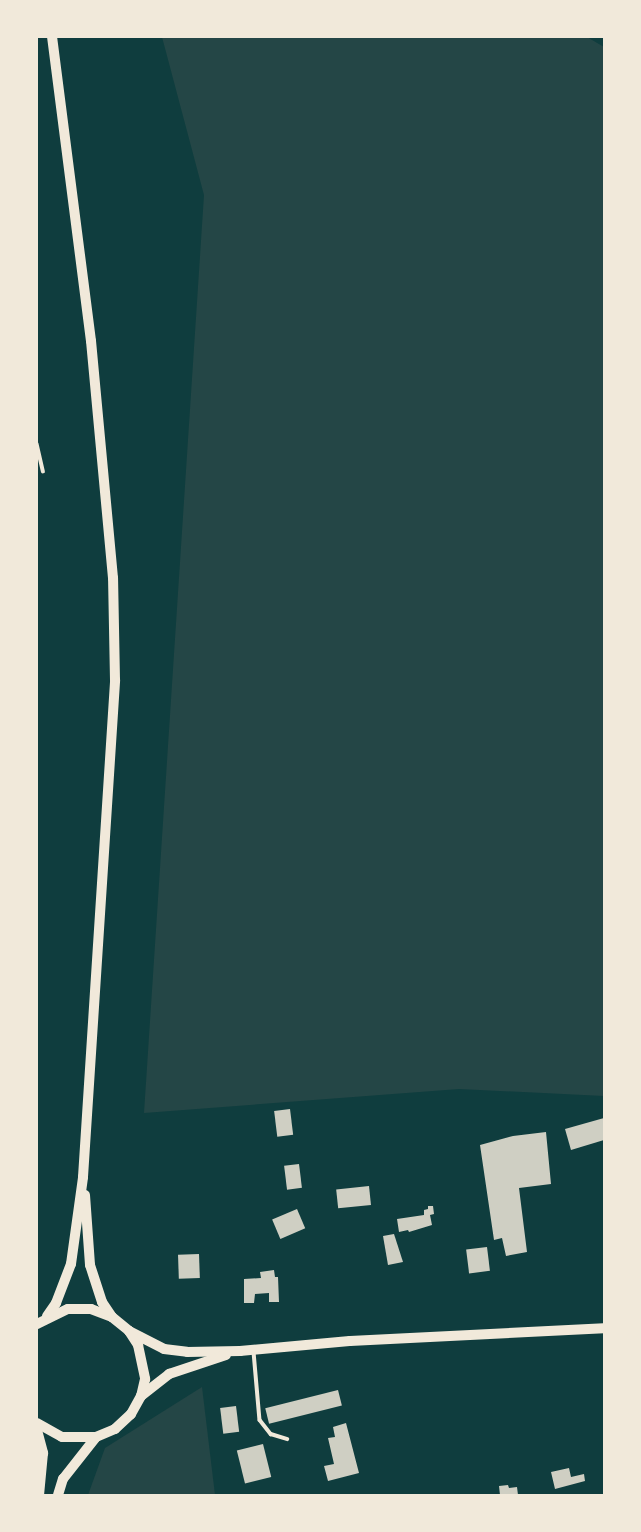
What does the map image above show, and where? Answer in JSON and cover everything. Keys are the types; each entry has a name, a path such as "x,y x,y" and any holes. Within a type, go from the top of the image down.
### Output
{"main road":[{"path":"37,1324 56,1303 71,1264 83,1177 115,680 113,591 91,341 52,37"},
{"path":"83,1177 90,1265 102,1302 112,1317 129,1331 164,1349 240,1351 350,1341 604,1328"},
{"path":"47,1316 68,1309 91,1309 112,1317"},
{"path":"129,1331 144,1362 141,1396"},
{"path":"58,1495 63,1479 96,1437 123,1422 141,1396 169,1374 240,1351"},
{"path":"37,1423 62,1437 96,1437"},
{"path":"37,1430 43,1461 39,1495"}],"lane":[{"path":"37,444 43,471"},
{"path":"254,1350 260,1420 271,1434 287,1439"}],"shaded area":[{"path":"162,37 587,37 604,47 604,1096 459,1089 144,1113 204,195"},
{"path":"202,1387 215,1495 88,1495 105,1448"}],"building":[{"path":"290,1109 293,1135 277,1137 274,1111"},
{"path":"604,1118 604,1140 571,1150 565,1129"},
{"path":"546,1132 551,1184 519,1188 527,1252 506,1256 502,1238 494,1240 480,1145 513,1136"},
{"path":"299,1164 302,1188 287,1190 284,1166"},
{"path":"369,1186 371,1205 338,1208 336,1189"},
{"path":"428,1206 433,1206 434,1214 430,1215 432,1225 399,1232 397,1219 424,1215"},
{"path":"297,1209 305,1228 280,1239 272,1220"},
{"path":"394,1234 403,1262 388,1265 383,1236"},
{"path":"487,1247 490,1271 469,1273 466,1250"},
{"path":"199,1254 200,1278 179,1279 178,1255"},
{"path":"274,1270 275,1277 278,1277 279,1302 269,1302 269,1293 255,1294 254,1303 244,1303 244,1279 261,1278 260,1272"},
{"path":"338,1390 342,1406 269,1424 265,1408"},
{"path":"236,1406 239,1432 223,1434 220,1408"},
{"path":"346,1423 359,1473 328,1481 324,1466 334,1464 328,1438 335,1437 333,1427"},
{"path":"263,1444 271,1477 245,1484 237,1451"},
{"path":"569,1468 571,1477 584,1474 585,1481 555,1489 551,1472"},
{"path":"508,1485 509,1488 517,1487 518,1495 500,1495 499,1486"}]}
